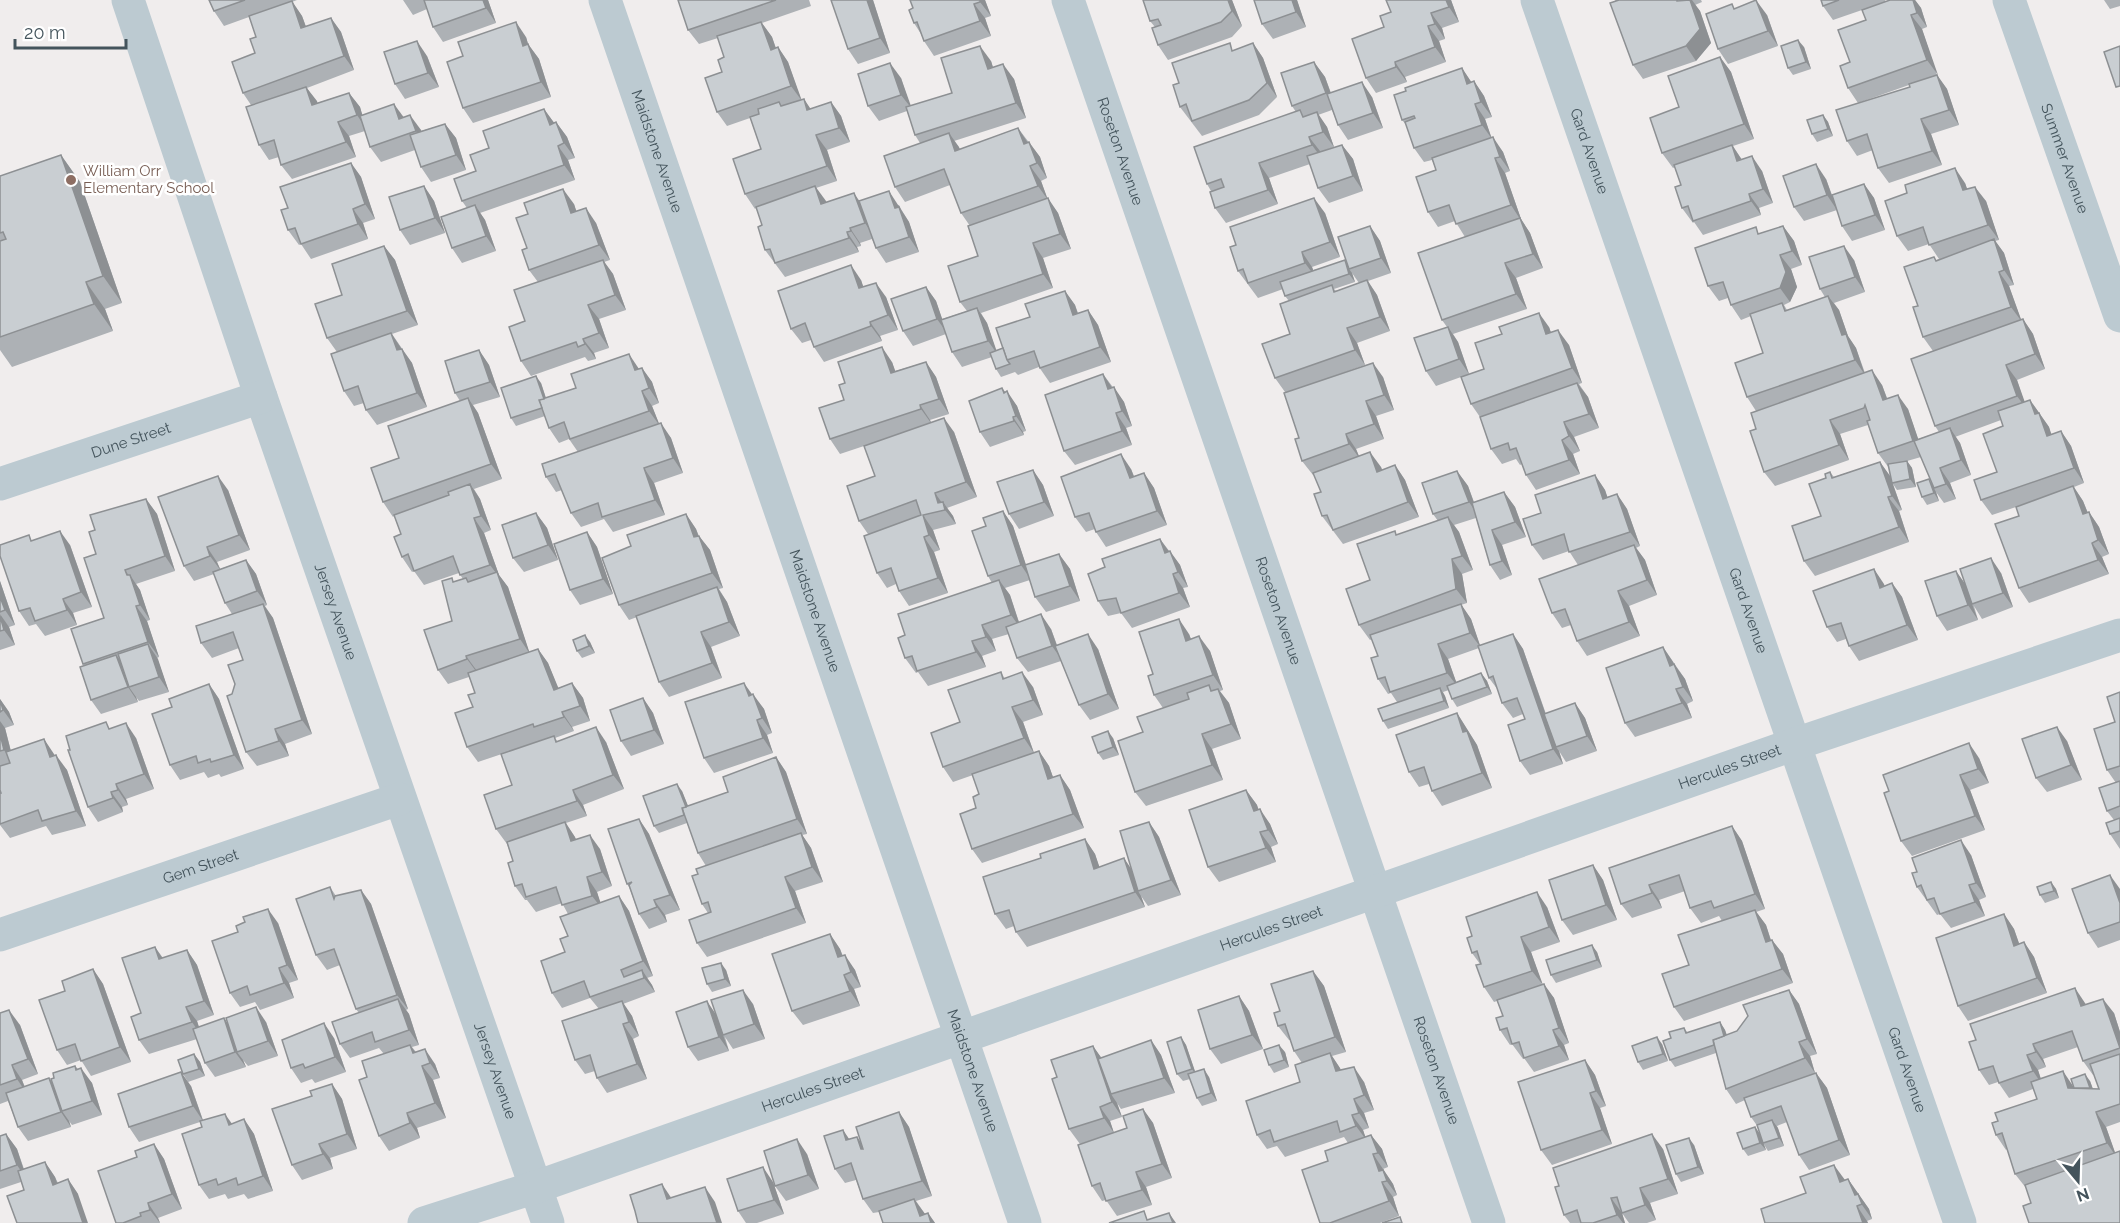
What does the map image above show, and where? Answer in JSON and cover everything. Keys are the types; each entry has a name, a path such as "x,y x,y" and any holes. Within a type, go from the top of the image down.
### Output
{"street":[{"name":"Jersey Avenue","path":"128,0 399,799 548,1223"},
{"name":"Maidstone Avenue","path":"605,0 1025,1223"},
{"name":"Roseton Avenue","path":"1068,0 1489,1223"},
{"name":"Gard Avenue","path":"1537,0 1960,1223"},
{"name":"Summer Avenue","path":"2008,0 2120,316"},
{"name":"Dune Street","path":"0,484 261,397"},
{"name":"Hercules Street","path":"424,1223 536,1186 1795,744 2120,635"},
{"name":"Gem Street","path":"0,935 399,799"}],"building":[{"path":"209,0 245,0 214,11"},
{"path":"424,0 483,0 486,8 433,27"},
{"path":"678,0 776,0 688,30"},
{"path":"831,0 867,0 880,38 848,49"},
{"path":"910,0 980,0 974,4 980,21 924,41 917,22 914,23 909,10 913,8"},
{"path":"1143,0 1228,0 1232,11 1221,22 1158,45 1152,28 1161,25 1158,19 1150,21"},
{"path":"1254,0 1292,0 1296,12 1262,24"},
{"path":"1386,0 1446,0 1449,7 1431,13 1435,24 1428,26 1435,47 1395,62 1396,67 1366,78 1352,39 1384,27 1380,16 1391,12"},
{"path":"1619,0 1690,0 1700,29 1686,46 1633,65 1610,3"},
{"path":"1756,0 1768,31 1718,49 1706,14 1732,4 1734,9"},
{"path":"1821,0 1839,0 1823,6"},
{"path":"1890,0 1913,0 1917,13 1911,15 1927,60 1848,88 1840,66 1850,62 1838,30 1866,20 1862,10"},
{"path":"292,1 301,28 331,18 344,56 243,93 232,62 255,53 250,39 256,37 249,16"},
{"path":"516,22 523,46 528,44 541,82 463,108 447,62 463,56 458,42"},
{"path":"761,22 771,50 778,47 791,86 717,112 705,78 722,72 718,60 724,57 717,36"},
{"path":"1798,40 1806,62 1788,68 1781,46"},
{"path":"417,41 428,73 395,84 384,52"},
{"path":"1230,43 1232,51 1253,43 1267,83 1249,100 1192,121 1186,104 1180,107 1173,85 1179,83 1172,63"},
{"path":"980,46 988,69 1003,64 1016,103 915,135 906,107 952,93 941,58"},
{"path":"2120,46 2120,86 2116,87 2104,52"},
{"path":"1720,57 1744,124 1662,153 1650,118 1679,107 1668,76"},
{"path":"1314,62 1326,93 1292,106 1281,73"},
{"path":"890,63 901,95 868,106 858,74"},
{"path":"1462,68 1467,84 1474,81 1481,102 1475,104 1482,125 1414,148 1405,122 1415,118 1414,116 1402,120 1394,95 1406,91 1405,88"},
{"path":"1937,75 1949,110 1921,119 1932,151 1878,168 1867,134 1847,141 1836,110 1910,87 1909,84"},
{"path":"1362,82 1373,113 1338,125 1327,94"},
{"path":"306,87 312,105 349,93 357,115 338,122 346,142 281,165 274,140 259,145 246,107"},
{"path":"804,99 807,110 831,102 839,128 816,135 827,166 745,194 733,159 761,149 750,117 759,114 758,109 779,102 781,106"},
{"path":"394,104 399,119 410,115 416,131 370,147 360,116"},
{"path":"544,109 550,125 556,122 564,143 558,146 564,165 462,201 454,179 476,171 470,155 489,148 483,131"},
{"path":"1300,110 1303,117 1317,112 1323,132 1309,137 1312,145 1259,163 1268,190 1215,208 1210,192 1224,187 1221,179 1207,184 1194,147"},
{"path":"1823,115 1828,129 1812,134 1807,120"},
{"path":"445,124 456,155 421,167 410,135"},
{"path":"1018,128 1024,144 1029,142 1037,163 1030,166 1038,186 961,213 944,169 895,187 884,156 949,133 955,151"},
{"path":"1493,137 1500,157 1495,158 1511,205 1456,224 1449,205 1428,212 1416,177 1436,170 1432,158"},
{"path":"1342,145 1353,176 1318,188 1307,156"},
{"path":"1732,145 1737,161 1752,156 1763,189 1749,194 1751,201 1693,221 1688,206 1682,208 1675,187 1681,185 1674,165"},
{"path":"61,155 103,276 86,282 94,304 0,337 0,241 6,239 3,232 0,233 0,176"},
{"path":"351,163 365,204 353,209 358,224 301,244 295,228 288,230 281,210 288,208 280,187"},
{"path":"1816,164 1827,195 1794,207 1783,176"},
{"path":"1955,168 1963,190 1975,187 1988,225 1929,245 1923,227 1897,236 1885,201 1907,193 1905,185"},
{"path":"1864,184 1875,215 1842,226 1832,195"},
{"path":"424,186 435,218 400,230 389,197"},
{"path":"815,186 821,204 854,193 865,223 850,228 851,231 847,232 849,238 775,263 770,249 765,250 758,227 762,225 756,207"},
{"path":"563,189 571,213 586,208 599,245 529,270 522,250 527,248 516,218 528,214 524,203"},
{"path":"889,191 895,208 899,207 909,237 876,248 859,201"},
{"path":"1048,198 1060,234 1033,243 1043,274 960,302 948,266 978,256 968,226"},
{"path":"1314,198 1330,242 1302,252 1305,263 1248,283 1243,269 1238,271 1230,247 1236,245 1230,227"},
{"path":"475,205 486,236 452,248 441,217"},
{"path":"1520,218 1533,254 1505,263 1516,294 1442,320 1418,253"},
{"path":"1370,226 1381,258 1349,269 1338,237"},
{"path":"1783,226 1792,251 1780,255 1786,272 1780,288 1731,305 1723,282 1708,286 1695,248 1756,227 1758,234"},
{"path":"1994,239 2004,270 1999,272 2011,307 1923,337 1913,307 1918,306 1904,267 1934,257 1936,261"},
{"path":"384,246 407,311 327,338 315,304 342,295 332,264"},
{"path":"1844,246 1855,277 1820,289 1809,257"},
{"path":"603,260 615,295 588,305 599,333 583,339 585,344 578,347 576,342 521,361 509,327 525,321 514,290"},
{"path":"1345,260 1349,274 1285,296 1280,282"},
{"path":"851,265 859,288 876,283 888,315 870,322 871,326 814,347 805,323 791,329 778,291"},
{"path":"1367,280 1380,317 1347,328 1355,350 1275,378 1262,344 1290,334 1280,304 1332,285 1334,292"},
{"path":"926,287 937,319 903,331 891,299"},
{"path":"1065,291 1073,315 1088,310 1100,347 1040,368 1034,351 1007,360 996,328 1030,317 1025,304"},
{"path":"1828,296 1842,335 1846,334 1855,360 1747,397 1735,363 1763,353 1750,314 1782,303 1785,311"},
{"path":"977,308 988,341 952,352 941,320"},
{"path":"1539,313 1546,334 1558,330 1572,368 1471,404 1461,377 1484,369 1475,343 1502,334 1499,327"},
{"path":"2023,319 2035,354 2006,365 2017,396 1935,426 1911,359"},
{"path":"1448,327 1459,359 1426,371 1414,338"},
{"path":"391,333 397,350 402,349 417,393 366,410 358,386 344,391 331,354"},
{"path":"882,347 891,373 926,362 939,399 920,405 921,409 830,439 819,408 844,400 839,385 845,383 838,362"},
{"path":"1003,348 1010,364 996,369 990,353"},
{"path":"479,350 490,382 455,393 445,361"},
{"path":"629,354 635,370 642,368 649,388 642,391 649,411 570,439 564,422 549,428 539,400 576,388 571,374"},
{"path":"1373,363 1384,395 1366,401 1374,424 1346,434 1349,444 1302,461 1295,439 1299,438 1284,393"},
{"path":"1872,370 1883,400 1898,395 1913,441 1878,453 1867,421 1870,420 1865,405 1864,408 1830,420 1839,445 1764,472 1750,431 1756,429 1751,413"},
{"path":"1103,374 1108,389 1114,387 1122,411 1116,413 1122,431 1064,451 1045,395"},
{"path":"536,376 544,399 539,400 542,408 511,418 501,388"},
{"path":"1577,383 1589,414 1564,422 1569,436 1562,440 1569,460 1526,475 1516,448 1510,450 1508,443 1491,449 1480,417"},
{"path":"1002,388 1004,393 1007,391 1016,416 1013,417 1014,421 980,432 969,401"},
{"path":"468,398 491,464 383,502 371,468 399,458 388,426"},
{"path":"2030,400 2035,414 2039,413 2047,436 2061,431 2074,468 1981,500 1974,480 1997,472 1983,434 2003,426 1998,411"},
{"path":"944,418 966,482 935,493 938,503 943,502 945,510 923,515 929,535 924,537 938,578 899,591 891,568 877,573 864,536 921,515 916,500 859,521 847,486 875,476 864,446"},
{"path":"661,423 673,458 644,468 655,500 602,517 598,503 571,513 555,474 546,477 542,464"},
{"path":"1950,428 1961,460 1940,468 1946,484 1934,488 1914,441"},
{"path":"1370,452 1377,472 1395,465 1408,502 1333,530 1327,515 1322,516 1314,494 1321,492 1313,473"},
{"path":"1121,454 1130,478 1144,473 1157,511 1096,532 1089,513 1075,517 1061,477"},
{"path":"1907,461 1910,479 1892,483 1888,464"},
{"path":"1880,462 1892,496 1888,497 1899,527 1804,561 1792,526 1821,516 1809,484 1826,478 1825,474 1830,472 1832,478"},
{"path":"1033,470 1044,502 1009,514 997,482"},
{"path":"1457,471 1469,502 1433,514 1422,483"},
{"path":"1595,475 1603,499 1617,494 1630,532 1569,552 1564,534 1532,545 1523,519 1541,513 1535,495"},
{"path":"218,476 239,535 207,547 210,556 184,566 158,497"},
{"path":"1929,479 1934,493 1922,497 1917,483"},
{"path":"470,484 481,516 474,518 490,565 460,575 453,556 414,571 408,554 402,557 394,537 401,534 394,515 449,495 448,492"},
{"path":"2073,486 2083,514 2089,512 2098,540 2092,543 2098,560 2019,588 1995,524 2019,516 2016,507"},
{"path":"1504,492 1515,522 1492,530 1502,561 1490,565 1472,503"},
{"path":"146,499 165,556 125,570 127,575 130,575 140,605 136,606 148,642 83,664 71,629 104,618 84,558 96,554 89,532 95,530 90,515"},
{"path":"1003,511 1021,565 988,576 972,531 986,526 983,518"},
{"path":"536,513 548,545 513,558 502,525"},
{"path":"686,514 694,537 699,536 712,573 619,605 602,558 631,546 627,535"},
{"path":"1448,517 1462,556 1452,559 1456,589 1359,625 1346,589 1370,580 1357,544 1395,531 1396,535"},
{"path":"60,531 81,592 63,599 67,610 35,621 30,608 19,611 0,556 0,545 29,535 31,541"},
{"path":"587,532 603,579 570,590 554,544"},
{"path":"1160,539 1165,553 1170,551 1178,572 1173,574 1179,593 1121,613 1116,598 1098,601 1088,574 1105,567 1102,559"},
{"path":"1634,545 1647,580 1618,591 1629,622 1577,641 1565,609 1552,613 1539,579"},
{"path":"1059,554 1070,586 1035,597 1025,565"},
{"path":"1991,558 2003,593 1972,604 1960,569"},
{"path":"246,560 257,591 225,603 213,572"},
{"path":"1874,569 1880,588 1892,583 1907,625 1849,646 1841,623 1827,627 1813,591"},
{"path":"1956,571 1968,605 1937,616 1925,581"},
{"path":"497,572 520,639 466,656 467,659 438,670 424,630 452,621 442,581 452,578 453,582 466,578 468,582"},
{"path":"999,580 1011,615 982,625 986,637 972,641 976,652 917,671 912,656 905,658 898,638 905,635 898,614"},
{"path":"717,587 729,622 701,632 712,663 659,682 636,616"},
{"path":"0,597 5,610 0,612"},
{"path":"263,604 302,720 275,729 279,741 246,752 227,696 232,694 235,684 228,665 243,660 233,632 201,643 196,626"},
{"path":"1461,604 1470,633 1438,644 1447,673 1390,692 1385,677 1378,679 1371,658 1378,656 1370,635"},
{"path":"1041,614 1052,646 1017,658 1006,627"},
{"path":"0,616 4,630 0,631"},
{"path":"1179,619 1186,641 1199,636 1213,675 1154,695 1148,676 1153,674 1139,632"},
{"path":"1088,634 1108,694 1079,705 1055,646"},
{"path":"1513,634 1553,749 1520,761 1508,725 1525,719 1517,698 1502,703 1493,676 1489,678 1478,646"},
{"path":"585,635 589,646 577,651 573,640"},
{"path":"148,644 159,677 129,687 118,654"},
{"path":"1663,647 1670,666 1674,664 1683,687 1676,689 1682,703 1625,723 1606,668"},
{"path":"538,649 554,690 572,683 580,706 562,712 564,717 534,727 533,724 467,747 455,713 473,707 468,695 475,693 468,673"},
{"path":"116,655 128,687 91,700 80,667"},
{"path":"1001,672 1003,679 1022,672 1033,700 1012,707 1024,738 943,767 931,733 960,722 948,690"},
{"path":"1481,673 1487,687 1452,699 1447,686"},
{"path":"744,683 749,696 753,694 762,718 757,720 763,738 704,758 685,702"},
{"path":"209,684 234,755 211,762 210,759 198,763 196,756 170,765 152,714 172,707 169,699"},
{"path":"1209,685 1211,691 1218,689 1231,724 1202,734 1212,765 1135,792 1118,741 1143,732 1137,717 1189,699 1187,693"},
{"path":"1440,688 1444,701 1383,721 1378,709"},
{"path":"2120,692 2120,766 2107,770 2094,729 2115,722 2107,697"},
{"path":"643,698 654,730 621,741 610,710"},
{"path":"1575,703 1587,736 1556,747 1544,714"},
{"path":"1457,713 1463,732 1467,731 1482,773 1432,791 1424,767 1409,772 1396,735"},
{"path":"106,722 109,729 126,723 144,774 116,784 118,790 111,792 113,798 88,807 68,750 70,750 66,736"},
{"path":"596,727 613,775 573,790 577,801 496,829 484,795 512,785 501,754 554,736 556,742"},
{"path":"2057,727 2071,765 2036,778 2022,739"},
{"path":"1108,731 1113,747 1098,753 1092,737"},
{"path":"0,734 4,750 0,751"},
{"path":"44,739 50,757 56,755 76,811 42,821 38,810 0,824 0,766 10,763 6,752"},
{"path":"1969,743 1978,769 1960,775 1975,816 1901,841 1884,793 1889,791 1883,775"},
{"path":"1039,751 1048,779 1060,775 1073,814 972,849 960,814 976,808 973,797 979,794 972,774"},
{"path":"776,757 797,819 698,853 682,808 728,792 723,777"},
{"path":"2120,781 2120,806 2107,811 2099,788"},
{"path":"677,784 686,807 682,808 684,815 654,826 643,796"},
{"path":"1246,790 1254,811 1260,809 1268,830 1260,832 1266,848 1208,867 1189,810"},
{"path":"2120,818 2120,831 2110,834 2106,823"},
{"path":"639,819 670,895 654,900 657,907 639,914 629,885 632,882 627,884 608,829"},
{"path":"565,822 571,841 590,835 602,872 587,877 592,896 562,905 556,887 526,897 522,884 515,886 508,863 513,861 507,842"},
{"path":"1149,822 1171,880 1138,891 1120,831"},
{"path":"1732,826 1755,894 1714,908 1711,901 1690,908 1679,875 1649,885 1652,893 1621,904 1609,868"},
{"path":"801,833 812,867 785,877 796,908 697,943 689,920 711,912 708,902 702,904 692,876 698,874 696,869"},
{"path":"1085,839 1094,869 1124,858 1135,892 1016,932 1009,910 995,914 983,877 1041,858 1040,854"},
{"path":"1961,840 1976,883 1969,885 1975,902 1940,914 1934,898 1927,900 1921,885 1917,887 1912,873 1917,872 1912,858"},
{"path":"1593,865 1606,905 1562,920 1549,880"},
{"path":"2110,875 2120,903 2120,922 2088,933 2072,889"},
{"path":"2051,882 2054,891 2040,895 2037,887"},
{"path":"330,887 334,899 335,896 361,890 397,995 356,1009 334,949 316,955 296,899"},
{"path":"1537,892 1549,927 1521,937 1532,971 1484,987 1476,965 1481,964 1477,951 1472,953 1467,938 1472,936 1466,917"},
{"path":"619,896 643,961 621,970 624,977 642,970 644,978 590,997 584,981 552,993 541,961 565,952 560,939 568,936 560,917"},
{"path":"268,909 287,965 279,968 284,983 250,995 247,986 230,993 212,941 238,932 236,926 245,922 243,917"},
{"path":"1755,910 1766,942 1772,940 1782,969 1674,1007 1662,974 1689,965 1678,935"},
{"path":"2004,914 2014,946 2024,942 2037,978 1958,1006 1936,938"},
{"path":"830,934 838,957 845,955 851,972 844,975 850,991 792,1011 772,954"},
{"path":"1592,945 1597,960 1551,975 1546,960"},
{"path":"155,947 159,959 187,950 204,1001 186,1007 192,1022 139,1040 131,1017 141,1013 122,958"},
{"path":"721,963 725,979 707,984 702,968"},
{"path":"93,969 120,1047 81,1061 75,1044 57,1050 39,1000 65,991 62,981"},
{"path":"1313,971 1335,1037 1294,1051 1285,1024 1278,1026 1274,1013 1280,1011 1271,984"},
{"path":"1544,984 1559,1028 1553,1030 1559,1046 1524,1058 1519,1042 1512,1044 1507,1028 1500,1030 1496,1018 1503,1016 1497,1000"},
{"path":"2075,988 2081,1006 2103,999 2120,1048 2083,1061 2072,1031 2033,1044 2036,1052 2027,1055 2033,1071 1999,1083 1993,1066 1979,1070 1969,1042 1976,1040 1970,1024"},
{"path":"743,990 754,1024 723,1035 711,1000"},
{"path":"1789,990 1807,1039 1799,1042 1805,1058 1726,1089 1713,1040 1737,1031 1748,1016 1743,1005"},
{"path":"1239,996 1252,1035 1210,1049 1198,1010"},
{"path":"398,999 409,1030 375,1042 372,1032 340,1044 332,1022"},
{"path":"622,1001 629,1022 623,1024 637,1064 597,1078 590,1055 575,1060 562,1021"},
{"path":"707,1001 719,1037 688,1047 676,1012"},
{"path":"256,1007 268,1041 237,1052 226,1018"},
{"path":"9,1010 28,1059 12,1065 17,1079 0,1085 0,1013"},
{"path":"224,1018 235,1052 205,1063 193,1029"},
{"path":"1720,1022 1724,1036 1713,1040 1714,1045 1670,1060 1663,1041 1671,1038 1669,1032 1684,1028 1686,1033"},
{"path":"324,1023 335,1057 305,1068 303,1064 291,1068 282,1040"},
{"path":"1181,1037 1192,1069 1177,1074 1167,1042"},
{"path":"1657,1037 1663,1054 1638,1062 1632,1046"},
{"path":"1151,1040 1164,1078 1111,1094 1098,1059"},
{"path":"410,1045 413,1053 425,1049 430,1063 422,1066 435,1103 407,1113 410,1123 379,1136 359,1080 367,1077 362,1061"},
{"path":"1279,1045 1284,1060 1269,1065 1264,1050"},
{"path":"1093,1046 1112,1102 1100,1107 1104,1118 1069,1129 1052,1079 1057,1077 1051,1060"},
{"path":"1330,1053 1336,1071 1354,1067 1364,1095 1354,1099 1359,1113 1352,1115 1356,1126 1340,1132 1337,1121 1274,1142 1270,1130 1257,1135 1246,1101 1300,1082 1295,1065"},
{"path":"194,1054 199,1069 183,1074 178,1060"},
{"path":"2120,1054 2120,1104 2096,1112 2107,1143 2015,1174 2002,1133 1996,1135 1992,1123 1998,1121 1995,1113 2037,1099 2031,1082 2063,1071 2068,1088 2099,1089 2090,1064"},
{"path":"1585,1060 1596,1091 1590,1093 1602,1130 1541,1150 1518,1082"},
{"path":"75,1066 76,1070 81,1068 92,1101 62,1111 51,1079 54,1078 53,1073"},
{"path":"1204,1069 1211,1093 1197,1098 1188,1074"},
{"path":"181,1072 193,1106 129,1127 118,1094"},
{"path":"1816,1073 1839,1140 1799,1155 1781,1106 1751,1117 1744,1098"},
{"path":"2085,1074 2090,1088 2074,1088 2071,1079"},
{"path":"49,1078 61,1112 18,1127 6,1093"},
{"path":"332,1084 347,1134 319,1144 323,1154 292,1165 272,1109 312,1096 310,1091"},
{"path":"1143,1109 1162,1164 1136,1172 1142,1190 1106,1201 1100,1183 1092,1186 1078,1145 1127,1128 1123,1116"},
{"path":"899,1112 922,1181 863,1199 851,1163 835,1169 824,1136 843,1130 846,1140 857,1137 863,1149 856,1127"},
{"path":"225,1114 229,1125 244,1119 263,1176 238,1185 236,1178 218,1185 216,1179 199,1185 182,1134 202,1127 200,1121"},
{"path":"1772,1120 1779,1138 1763,1143 1757,1125"},
{"path":"1755,1127 1760,1143 1743,1149 1737,1133"},
{"path":"6,1134 17,1165 0,1171 0,1136"},
{"path":"1652,1134 1668,1179 1640,1188 1645,1205 1622,1213 1617,1197 1611,1198 1617,1215 1593,1223 1581,1223 1577,1210 1564,1215 1555,1187 1559,1186 1553,1168"},
{"path":"1371,1135 1378,1153 1373,1154 1379,1171 1383,1170 1387,1181 1382,1182 1389,1201 1330,1223 1320,1223 1302,1170 1328,1161 1325,1151"},
{"path":"1689,1138 1698,1167 1676,1174 1666,1145"},
{"path":"797,1139 808,1175 775,1186 764,1151"},
{"path":"154,1144 172,1194 148,1203 150,1210 140,1213 141,1216 123,1223 116,1223 98,1171 137,1157 135,1151"},
{"path":"2120,1151 2120,1223 2029,1223 2023,1206 2031,1203 2025,1185"},
{"path":"45,1162 53,1185 68,1179 83,1223 17,1223 7,1196 24,1190 18,1171"},
{"path":"1834,1165 1840,1182 1848,1179 1855,1195 1858,1194 1862,1204 1857,1206 1863,1223 1765,1223 1761,1209 1806,1193 1800,1177"},
{"path":"763,1167 774,1200 738,1211 727,1179"},
{"path":"662,1184 667,1199 705,1187 717,1223 638,1223 630,1195"},
{"path":"914,1199 920,1216 928,1213 931,1223 883,1223 879,1211"},
{"path":"1144,1211 1147,1220 1169,1213 1173,1223 1109,1223"},
{"path":"1400,1217 1402,1223 1382,1223"}],"place":[{"name":"William Orr Elementary School","path":"71,180"}]}
